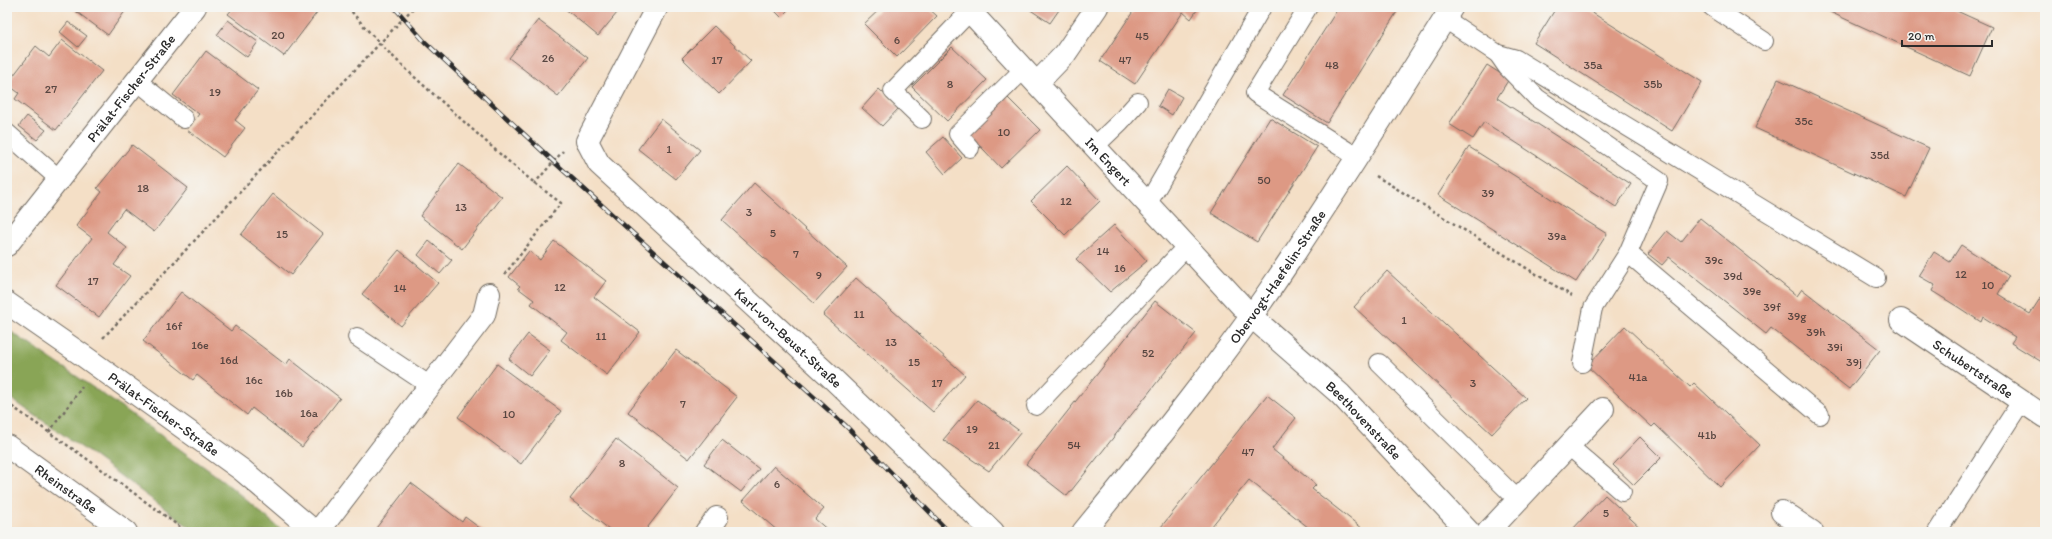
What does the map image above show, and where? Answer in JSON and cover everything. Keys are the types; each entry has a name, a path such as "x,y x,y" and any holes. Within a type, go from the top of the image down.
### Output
{"street":[{"name":"Prälat-Fischer-Straße","path":"7,245 58,178 195,7"},
{"path":"587,141 657,7"},
{"path":"1031,76 1065,54 1097,7"},
{"name":"Im Engert","path":"968,9 1094,146 1148,202 1251,316"},
{"name":"Obervogt-Haefelin-Straße","path":"1083,532 1144,458 1251,316 1355,160 1449,13"},
{"name":"Karl-von-Beust-Straße","path":"587,141 599,164 839,385 993,532"},
{"name":"Prälat-Fischer-Straße","path":"7,303 242,470 316,532 429,384 484,315 488,294"},
{"name":"Beethovenstraße","path":"1251,316 1340,394 1469,532"},
{"name":"Schubertstraße","path":"1901,320 2045,417"},
{"path":"1488,532 1603,409"},
{"name":"Rheinstraße","path":"7,446 126,532"},
{"path":"1782,512 1812,532"}],"lane":[{"path":"1148,202 1262,7"},
{"path":"1308,7 1255,93 1355,160"},
{"path":"1712,7 1764,41"},
{"path":"922,119 893,91 968,9"},
{"path":"1449,13 1498,54 1507,67 1536,98 1659,181 1628,253 1593,308 1582,363"},
{"path":"1498,54 1516,59 1876,278"},
{"path":"970,148 958,134 1031,76"},
{"path":"136,80 184,119"},
{"path":"1094,146 1120,122 1138,102"},
{"path":"7,134 58,178"},
{"path":"1036,406 1187,246"},
{"path":"1628,253 1820,415"},
{"path":"357,336 429,384"},
{"path":"1379,363 1518,500"},
{"path":"1937,532 2021,402"},
{"path":"1569,446 1622,492"}],"path":[{"path":"348,7 380,43 419,82 534,184 561,203 488,294"},
{"path":"49,432 91,362 414,7"},
{"path":"534,184 563,151 587,141"},
{"path":"1355,160 1593,308"},
{"path":"7,403 186,532"}],"green space":[{"path":"7,329 126,410 225,482 284,532 196,532 91,454 7,396"}],"building":[{"path":"70,7 128,7 108,35"},
{"path":"234,7 321,7 284,56 228,14"},
{"path":"563,7 622,7 598,36"},
{"path":"771,7 791,7 781,17"},
{"path":"882,7 927,7 937,16 897,57 864,24"},
{"path":"1026,7 1061,7 1050,23"},
{"path":"1136,7 1199,7 1191,19 1183,12 1135,84 1100,61"},
{"path":"1339,7 1400,7 1327,123 1283,95"},
{"path":"1554,7 1583,7 1702,82 1672,131 1534,43 1556,8"},
{"path":"1819,7 1948,7 1992,27 1970,76"},
{"path":"228,20 258,42 247,57 217,35"},
{"path":"538,20 588,58 558,96 509,58"},
{"path":"68,22 87,36 78,47 60,32"},
{"path":"714,26 751,61 719,94 682,58"},
{"path":"62,40 102,71 56,130 15,99 19,93 7,84 36,46 49,57"},
{"path":"952,47 987,80 947,121 912,87"},
{"path":"206,51 258,90 235,120 245,128 223,157 187,130 199,114 173,95"},
{"path":"1487,65 1509,79 1497,98 1631,184 1616,207 1484,122 1473,139 1449,124"},
{"path":"1778,79 1929,148 1906,197 1755,128"},
{"path":"879,89 899,108 882,126 862,108"},
{"path":"1168,89 1182,97 1172,115 1158,106"},
{"path":"1006,96 1040,130 1001,168 968,133"},
{"path":"27,116 46,130 37,140 19,126"},
{"path":"1270,118 1317,147 1257,242 1211,213"},
{"path":"661,119 700,150 676,179 638,149"},
{"path":"943,137 962,158 945,174 926,152"},
{"path":"132,145 188,188 154,232 124,209 107,232 127,248 114,265 130,276 99,317 56,285 92,238 76,226 102,192 97,188"},
{"path":"1469,147 1607,234 1576,282 1438,195"},
{"path":"459,164 502,197 462,249 420,216"},
{"path":"1067,166 1100,201 1065,235 1031,201"},
{"path":"754,183 847,267 814,303 722,220"},
{"path":"273,194 323,234 291,275 241,235"},
{"path":"1700,218 1797,296 1802,289 1880,350 1849,389 1771,328 1766,334 1669,257 1662,265 1648,254 1667,231 1681,242"},
{"path":"1114,225 1147,261 1110,292 1076,259"},
{"path":"429,241 452,260 440,274 418,255"},
{"path":"554,241 606,281 594,297 640,332 607,375 561,340 567,332 531,304 534,300 518,288 520,286 509,277 529,251 540,260"},
{"path":"1961,245 2009,276 1998,294 2030,314 2041,297 2045,299 2045,364 2011,343 2015,337 1983,317 1981,322 1932,291 1935,285 1919,276 1934,252 1950,262"},
{"path":"399,250 438,283 401,326 362,294"},
{"path":"1387,271 1526,398 1492,434 1354,307"},
{"path":"856,278 965,375 933,412 823,315"},
{"path":"181,292 231,331 235,326 286,365 290,359 340,398 302,447 252,408 247,415 197,375 193,380 143,341"},
{"path":"1155,301 1196,333 1067,496 1026,464"},
{"path":"1625,326 1690,387 1694,383 1760,445 1720,487 1655,424 1652,427 1587,366"},
{"path":"528,334 550,350 530,376 509,359"},
{"path":"676,350 737,397 689,459 628,412"},
{"path":"497,364 561,411 521,464 458,417"},
{"path":"1267,395 1296,418 1272,449 1316,485 1312,489 1367,532 1314,532 1249,480 1207,532 1157,532"},
{"path":"977,400 1021,432 989,471 943,440"},
{"path":"1640,437 1661,458 1634,485 1613,465"},
{"path":"616,439 678,488 644,532 613,532 570,499"},
{"path":"722,440 759,469 741,492 704,464"},
{"path":"774,466 824,509 815,519 830,532 779,532 743,501"},
{"path":"411,483 462,522 465,517 485,532 373,532"},
{"path":"1605,495 1645,532 1570,532"}],"railway":[{"path":"394,7 425,42 553,161 846,426 949,532"}]}
